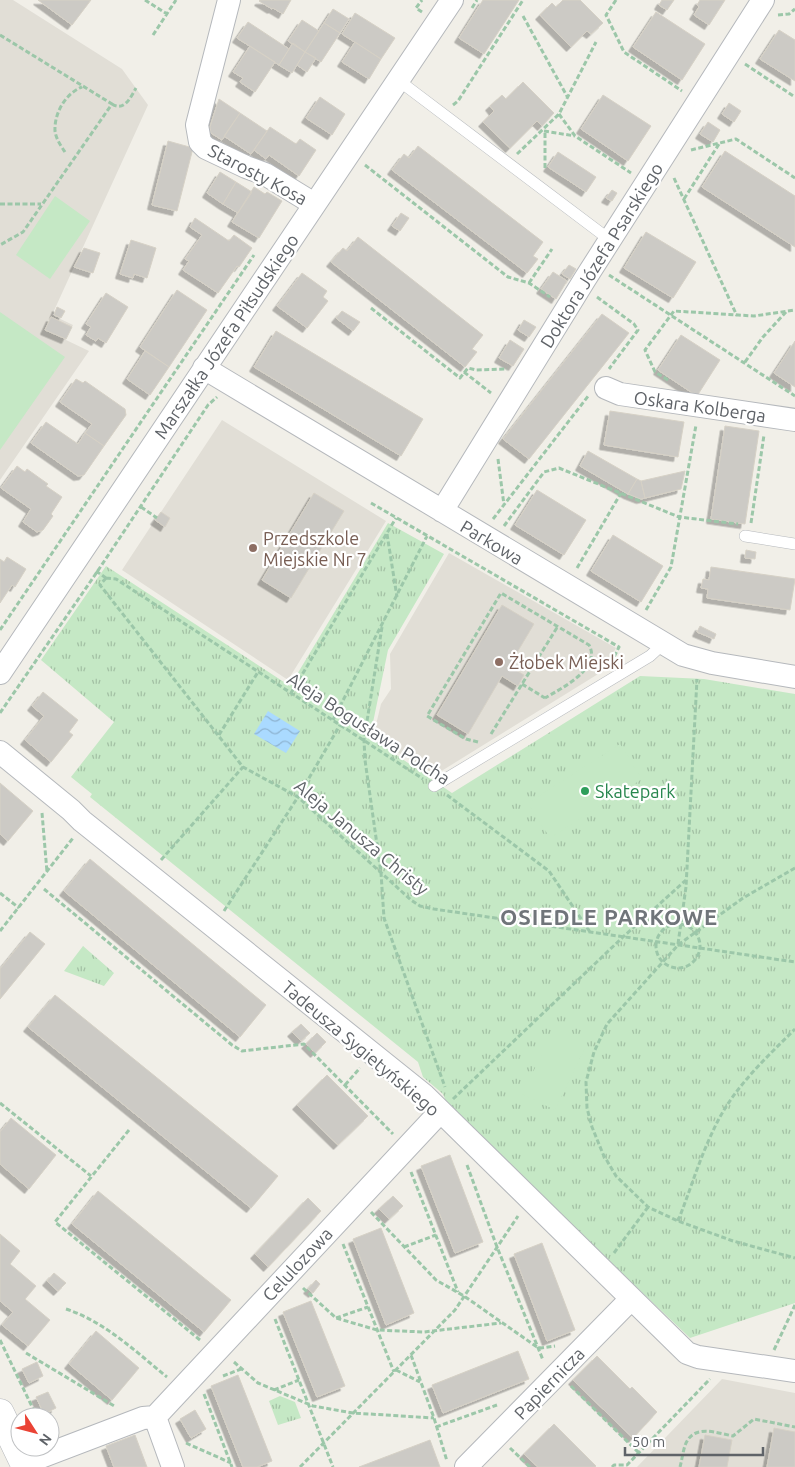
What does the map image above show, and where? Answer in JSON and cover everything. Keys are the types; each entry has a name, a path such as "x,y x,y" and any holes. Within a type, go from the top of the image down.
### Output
{"street":[{"name":"Starosty Kosa","path":"229,0 197,126 200,142 206,148 216,153 265,174 314,204"},
{"name":"Doktora Józefa Psarskiego","path":"442,512 610,240 763,0"},
{"name":"Marszałka Józefa Piłsudskiego","path":"0,672 398,80 460,7"},
{"name":"Parkowa","path":"204,368 663,644 692,658 795,677"},
{"name":"Oskara Kolberga","path":"602,383 620,394 795,420"},
{"name":"Tadeusza Sygietyńskiego","path":"0,752 149,875 424,1095 445,1107 601,1269 687,1353 717,1360 795,1370"},
{"name":"Celulozowa","path":"155,1417 196,1373 213,1345 445,1107"},
{"name":"Papiernicza","path":"466,1467 498,1435 551,1369 632,1299"},
{"path":"0,1413 26,1465 143,1418 155,1417 173,1467"}],"lane":[{"path":"398,80 610,240"},
{"path":"746,529 795,544"},
{"path":"434,786 650,656 663,644"}],"path":[{"path":"145,0 167,14"},
{"path":"153,35 176,0"},
{"path":"460,7 477,0"},
{"path":"450,105 458,101 523,0"},
{"path":"616,0 606,14 624,52 683,92"},
{"path":"789,14 795,9"},
{"path":"523,16 568,98"},
{"path":"0,35 116,107 128,102 136,88"},
{"path":"508,163 544,131 559,114 596,42"},
{"path":"738,60 795,96"},
{"path":"64,152 55,132 57,117 65,100 74,90 83,87"},
{"path":"0,245 23,232 112,104"},
{"path":"559,114 575,136 637,177"},
{"path":"544,131 575,136"},
{"path":"544,131 545,168"},
{"path":"685,152 736,139 795,178"},
{"path":"684,199 719,143"},
{"path":"360,174 365,165 508,277 529,283 553,298"},
{"path":"672,174 737,316"},
{"path":"0,204 41,204"},
{"path":"0,630 258,249"},
{"path":"529,283 552,249"},
{"path":"608,274 795,396"},
{"path":"488,525 602,383 638,330 634,324 595,296"},
{"path":"371,308 460,378 468,368 476,370 511,369"},
{"path":"672,382 655,372 645,350 674,311 737,316 766,315 795,310"},
{"path":"745,362 763,337 787,312"},
{"path":"464,372 494,395"},
{"path":"0,713 208,406 217,398 227,383"},
{"path":"642,617 670,571 697,418"},
{"path":"500,532 544,472 564,469 679,517 746,529 765,431"},
{"path":"493,455 498,459 504,505"},
{"path":"576,570 621,493"},
{"path":"371,503 619,647 606,671"},
{"path":"141,507 157,518"},
{"path":"291,693 396,518"},
{"path":"387,533 397,597"},
{"path":"333,720 428,536"},
{"name":"Aleja Bogusława Polcha","path":"106,578 116,578 434,786"},
{"name":"Aleja Janusza Christy","path":"106,578 100,585 243,767 298,797 411,900 420,906 795,962"},
{"path":"482,742 466,739 427,716 500,593 589,645 593,656 591,663 569,684 545,698"},
{"path":"487,741 558,626"},
{"path":"382,627 364,740 386,926 445,1107 623,937 686,880"},
{"path":"218,736 258,672"},
{"path":"678,945 686,880 697,676 692,676"},
{"path":"522,684 550,701"},
{"path":"214,927 298,797 340,725"},
{"path":"149,875 243,767"},
{"name":"Aleja Bogusława Polcha","path":"453,788 445,794 549,871 590,932"},
{"path":"42,807 47,872"},
{"path":"0,931 75,836"},
{"path":"795,868 743,898 678,945 607,1024 594,1052 586,1082 587,1108 592,1127 603,1154 616,1176 648,1207 678,1221 733,1241 795,1258"},
{"path":"44,889 232,1045 242,1050 304,1044 394,1135"},
{"path":"0,893 19,908"},
{"path":"680,924 688,926 695,932 699,948 696,957 686,966 672,967 663,962 656,952 656,942 666,927 680,924"},
{"path":"678,1221 713,1130 726,1108 750,1073 795,1029"},
{"path":"345,1085 362,1065"},
{"path":"0,1103 91,1176"},
{"path":"129,1130 55,1222 196,1338 213,1345 258,1383 313,1406 353,1413 434,1418"},
{"path":"464,1157 537,1347 551,1369 640,1453"},
{"path":"404,1175 410,1169 458,1292"},
{"path":"601,1269 648,1207"},
{"path":"300,1467 455,1310 523,1208"},
{"path":"371,1211 436,1280 458,1292 537,1347 560,1346"},
{"path":"404,1247 436,1236"},
{"path":"342,1241 395,1371 421,1382"},
{"path":"303,1288 336,1318 377,1330 424,1332 502,1323"},
{"path":"766,1366 795,1305"},
{"path":"336,1318 368,1307"},
{"path":"66,1309 82,1314 102,1325 168,1378"},
{"path":"272,1313 333,1467"},
{"path":"0,1340 32,1407"},
{"path":"26,1354 118,1409"},
{"path":"411,1355 434,1418 448,1467"},
{"path":"612,1467 614,1464 628,1466 709,1381 717,1360"},
{"path":"196,1373 232,1465"},
{"path":"274,1390 299,1380"},
{"path":"436,1427 504,1402"},
{"path":"680,1467 686,1443 693,1435 702,1430 733,1436 754,1419 795,1427"},
{"path":"498,1435 530,1467"},
{"path":"182,1441 232,1465"}],"shaded area":[{"path":"0,0 13,0 122,69 148,105 52,315 73,325 66,340 89,351 0,480"},
{"name":"Przedszkole Miejskie Nr 7","path":"222,420 386,521 288,680 122,570 155,520 165,527 170,518 161,512"},
{"name":"Żłobek Miejski","path":"449,553 616,648 603,671 435,775 373,737 381,704 391,689 390,654"},
{"path":"722,1379 795,1393 795,1467 637,1467"}],"green space":[{"path":"55,196 90,221 50,279 16,255"},
{"path":"0,312 65,357 0,450"},
{"path":"388,523 444,554 388,650 370,737 452,793 640,676 704,679 795,694 795,1303 690,1338 449,1109 443,1094 423,1077 418,1062 90,797 92,794 71,777 114,722 41,660 106,566 290,686"},
{"name":"Skatepark","path":"620,744 642,779 550,838 528,803"},
{"path":"83,946 114,973 104,986 64,971"},
{"path":"554,1030 586,1046 555,1110 522,1094"},
{"path":"280,1396 295,1402 301,1418 278,1425 269,1401"}],"water":[{"path":"268,711 300,731 286,753 254,734"}],"building":[{"path":"38,0 91,0 72,25"},
{"path":"260,0 291,0 283,14"},
{"path":"483,0 519,0 484,54 459,38"},
{"path":"563,0 580,0 603,23 591,34 587,31 571,47 540,15 552,3 556,7"},
{"path":"662,0 674,0 667,10 659,5"},
{"path":"700,0 725,0 709,25 694,15 699,7 697,5"},
{"path":"333,9 349,19 340,33 324,23"},
{"path":"656,12 705,44 682,80 633,47"},
{"path":"355,13 395,38 381,59 342,34"},
{"path":"302,20 319,31 305,52 288,41"},
{"path":"248,22 289,49 279,65 237,38"},
{"path":"324,23 340,33 321,62 305,52"},
{"path":"779,30 795,40 795,81 760,59"},
{"path":"355,42 381,59 369,79 342,62"},
{"path":"293,43 305,52 292,73 279,65"},
{"path":"250,46 275,62 255,92 240,82 243,78 233,72"},
{"path":"305,52 316,58 307,72 297,65"},
{"path":"523,82 554,113 542,126 537,121 510,148 483,122 494,111 490,106 502,95 506,99"},
{"path":"603,95 651,126 628,161 581,129"},
{"path":"320,97 345,114 332,135 306,118"},
{"path":"219,99 240,113 222,140 211,133 210,127"},
{"path":"729,103 741,111 734,122 722,114"},
{"path":"240,113 267,131 251,154 224,136"},
{"path":"708,122 720,130 713,142 700,134"},
{"path":"270,127 296,144 300,139 316,150 299,176 269,155 266,159 254,150"},
{"path":"168,141 193,148 177,211 152,205"},
{"path":"418,146 543,242 533,256 538,259 527,273 392,170 404,154 409,158"},
{"path":"725,151 795,196 795,247 702,187"},
{"path":"558,152 596,177 586,192 548,167"},
{"path":"220,172 236,182 223,204 207,193"},
{"path":"236,182 252,192 238,213 223,204"},
{"path":"254,187 282,201 259,238 232,222"},
{"path":"612,190 617,193 612,201 606,198"},
{"path":"401,213 409,218 400,231 392,226"},
{"path":"195,218 229,241 234,235 252,248 218,293 183,270 189,261 185,259 202,235 190,227"},
{"path":"646,232 696,262 673,298 624,268"},
{"path":"358,237 483,335 472,349 477,352 465,367 331,262 343,248 347,251"},
{"path":"131,240 156,248 147,278 134,274 133,278 120,274"},
{"path":"84,248 100,253 93,273 74,267"},
{"path":"569,265 576,269 570,279 562,274"},
{"path":"553,272 567,281 556,299 541,289"},
{"path":"302,273 327,291 323,297 328,301 307,328 277,306"},
{"path":"177,290 207,310 169,367 140,347"},
{"path":"106,293 128,307 106,343 98,338 96,341 86,335 91,327 86,324"},
{"path":"57,307 65,311 61,318 54,315"},
{"path":"342,311 360,322 353,331 336,318"},
{"path":"602,314 629,333 529,459 503,439"},
{"path":"51,317 72,327 66,339 45,330"},
{"path":"524,320 536,327 529,337 518,330"},
{"path":"276,331 423,419 401,456 254,367"},
{"path":"681,335 720,360 697,396 658,370"},
{"path":"510,340 524,349 513,366 499,358"},
{"path":"795,341 795,387 774,373"},
{"path":"145,351 169,367 150,395 127,379"},
{"path":"76,379 83,383 85,381 125,409 126,415 104,446 85,433 92,424 60,402"},
{"path":"610,411 684,422 678,457 604,445"},
{"path":"46,422 78,444 85,433 104,446 84,475 78,476 31,443"},
{"path":"725,426 759,431 745,524 711,519"},
{"path":"588,451 637,479 628,494 580,466"},
{"path":"17,466 25,472 27,469 62,497 51,514 53,516 43,530 37,532 23,522 31,509 1,488"},
{"path":"685,471 681,489 645,498 641,481"},
{"path":"637,479 641,481 645,498 641,499 628,494"},
{"path":"537,490 586,520 564,555 515,525"},
{"path":"314,493 344,511 291,598 262,580"},
{"path":"161,512 170,518 165,527 155,520"},
{"path":"613,535 663,566 641,602 591,571"},
{"path":"746,550 756,552 755,559 745,558"},
{"path":"7,557 26,569 15,587 12,585 0,603 0,559 4,562"},
{"path":"711,567 795,579 790,610 707,598 708,589 701,588 703,579 709,580"},
{"path":"502,605 534,624 509,666 524,675 518,686 502,676 468,734 437,715"},
{"path":"700,626 716,634 714,639 697,632"},
{"path":"43,692 78,720 69,732 73,735 51,762 25,740 44,716 32,706"},
{"path":"0,783 33,811 8,841 0,834"},
{"path":"90,859 266,1005 240,1037 64,891"},
{"path":"30,932 45,944 0,999 0,969"},
{"path":"55,995 278,1176 251,1208 28,1027"},
{"path":"301,1024 310,1033 301,1041 292,1032"},
{"path":"317,1033 326,1042 315,1053 306,1044"},
{"path":"327,1075 368,1116 338,1145 297,1105"},
{"path":"11,1118 56,1155 29,1189 0,1164 0,1132"},
{"path":"450,1155 483,1242 455,1253 421,1166"},
{"path":"98,1191 231,1300 204,1332 72,1224"},
{"path":"393,1196 403,1206 389,1219 379,1209"},
{"path":"308,1198 321,1211 268,1267 255,1254"},
{"path":"381,1228 414,1313 386,1325 353,1239"},
{"path":"0,1234 20,1251 10,1264 36,1286 25,1299 50,1320 28,1346 2,1325 13,1312 0,1301"},
{"path":"542,1243 575,1330 547,1341 514,1254"},
{"path":"54,1273 66,1283 58,1291 47,1281"},
{"path":"316,1280 320,1284 313,1293 308,1289"},
{"path":"311,1301 345,1386 317,1397 283,1312"},
{"path":"96,1331 139,1368 112,1400 69,1364"},
{"path":"518,1351 529,1379 443,1413 432,1385"},
{"path":"597,1356 630,1389 632,1387 657,1412 633,1438 573,1380"},
{"path":"37,1362 43,1376 29,1383 22,1369"},
{"path":"238,1375 272,1461 257,1467 243,1467 211,1386"},
{"path":"48,1392 56,1407 41,1407 36,1397"},
{"path":"195,1410 206,1429 191,1438 180,1419"},
{"path":"554,1424 595,1467 538,1467 524,1454"},
{"path":"774,1428 795,1432 795,1467 767,1467"},
{"path":"135,1435 147,1467 114,1467 106,1446"},
{"path":"705,1435 732,1440 727,1467 699,1467"},
{"path":"430,1440 440,1467 359,1467"}],"place":[{"name":"Przedszkole Miejskie Nr 7","path":"253,548"},
{"name":"Żłobek Miejski","path":"499,662"},
{"name":"Skatepark","path":"585,791"}],"district":[{"name":"OSIEDLE PARKOWE","path":"609,916"}]}
